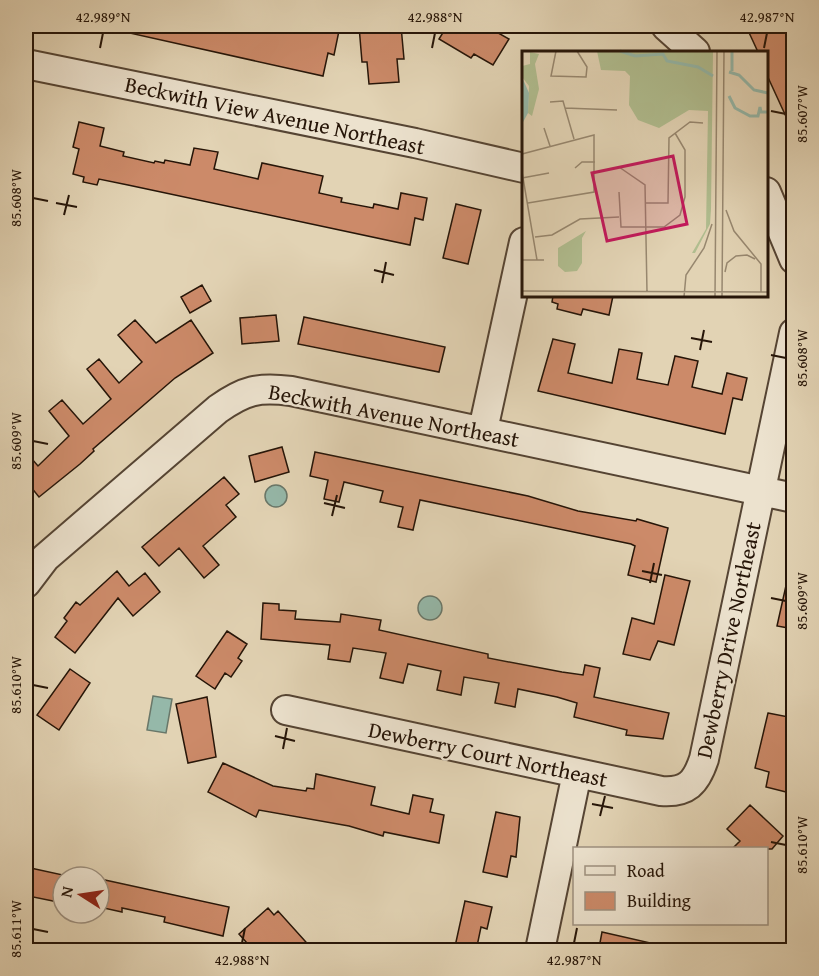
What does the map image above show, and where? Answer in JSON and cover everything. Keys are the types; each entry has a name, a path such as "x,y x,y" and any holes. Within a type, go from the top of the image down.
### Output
{"street":[{"path":"666,26 694,51"},
{"name":"Beckwith View Avenue Northeast","path":"26,64 415,143 522,168"},
{"path":"768,197 794,259"},
{"path":"483,430 522,251"},
{"name":"Dewberry Drive Northeast","path":"689,787 697,779 704,759 794,333"},
{"name":"Beckwith Avenue Northeast","path":"26,583 45,558 218,409 244,392 263,389 291,391 483,430 794,498"},
{"name":"Dewberry Court Northeast","path":"286,710 661,790 679,791 689,787"},
{"path":"540,951 577,773"}],"shaded area":[{"path":"276,485 284,488 287,496 284,504 276,507 268,504 265,496 268,488"},
{"path":"430,596 439,599 442,608 439,617 430,620 421,617 418,608 421,599"},
{"path":"153,696 172,699 166,733 147,730"}],"building":[{"path":"125,26 340,26 334,55 328,53 323,76 125,32"},
{"path":"359,26 401,26 404,59 397,59 399,82 369,84 367,62 362,62"},
{"path":"447,26 486,26 509,39 493,65 474,54 471,58 439,39"},
{"path":"746,26 794,26 794,134 768,77 768,51 758,51"},
{"path":"79,122 104,128 100,146 124,152 123,156 154,163 155,161 164,163 165,160 190,165 194,148 218,152 214,169 258,179 262,163 323,176 319,193 342,198 341,202 373,208 374,204 398,209 401,193 427,198 423,220 415,218 410,245 99,179 97,185 83,182 84,177 73,174 79,149 73,147"},
{"path":"456,204 481,210 468,264 443,258"},
{"path":"202,285 211,301 190,313 181,297"},
{"path":"553,297 613,297 609,315 583,309 581,315 557,309 558,304 552,302"},
{"path":"276,315 279,341 242,344 240,318"},
{"path":"304,317 445,347 439,372 298,344"},
{"path":"135,320 156,343 191,320 213,353 175,378 93,449 94,451 80,464 39,497 26,481 26,452 38,466 69,436 49,411 62,400 83,424 111,399 87,369 99,359 119,383 142,362 118,335"},
{"path":"553,339 575,344 568,373 612,383 619,349 642,353 637,379 668,385 675,356 698,361 692,387 722,394 727,373 747,378 742,400 733,398 725,434 538,391"},
{"path":"282,447 289,472 255,482 249,456"},
{"path":"315,452 528,496 578,511 636,521 637,519 668,528 656,582 628,575 635,546 631,544 420,500 413,530 398,527 403,507 380,502 383,491 344,482 339,502 324,499 328,480 310,476"},
{"path":"224,477 239,494 226,505 236,517 203,546 219,565 204,578 179,548 159,566 142,547"},
{"path":"117,571 129,586 145,573 160,592 133,616 118,598 75,653 55,637 67,621 64,618 76,602 80,605"},
{"path":"665,575 690,581 674,645 658,641 650,660 623,654 632,618 654,624"},
{"path":"787,581 794,582 794,629 777,626"},
{"path":"263,603 279,604 279,610 296,611 295,619 340,622 341,614 381,620 379,630 488,654 488,658 583,675 585,665 600,668 594,697 669,713 663,739 626,735 627,730 574,717 577,703 557,697 518,689 515,707 495,703 499,683 464,677 461,695 437,690 441,671 408,664 403,683 380,678 386,653 353,648 350,662 328,659 330,645 261,639"},
{"path":"227,631 247,644 238,658 242,661 231,677 225,673 215,689 196,676"},
{"path":"70,669 90,683 59,730 37,715"},
{"path":"207,697 216,757 188,763 176,704"},
{"path":"768,713 794,718 794,794 766,787 769,772 755,768"},
{"path":"223,763 273,786 306,791 307,788 314,789 316,774 375,787 371,805 409,814 413,795 433,799 430,812 444,815 439,843 384,832 383,836 349,826 259,810 256,817 208,792"},
{"path":"750,805 783,836 772,849 734,847 740,841 727,829"},
{"path":"496,812 520,817 516,857 511,856 507,877 483,872"},
{"path":"26,867 51,872 51,901 28,896"},
{"path":"111,881 229,907 223,936 164,922 165,917 122,908 122,912 111,910"},
{"path":"465,901 492,907 487,929 481,927 476,951 454,951"},
{"path":"268,908 274,915 278,911 314,951 254,951 239,934"},
{"path":"602,932 655,944 655,951 602,951 599,948"}]}
